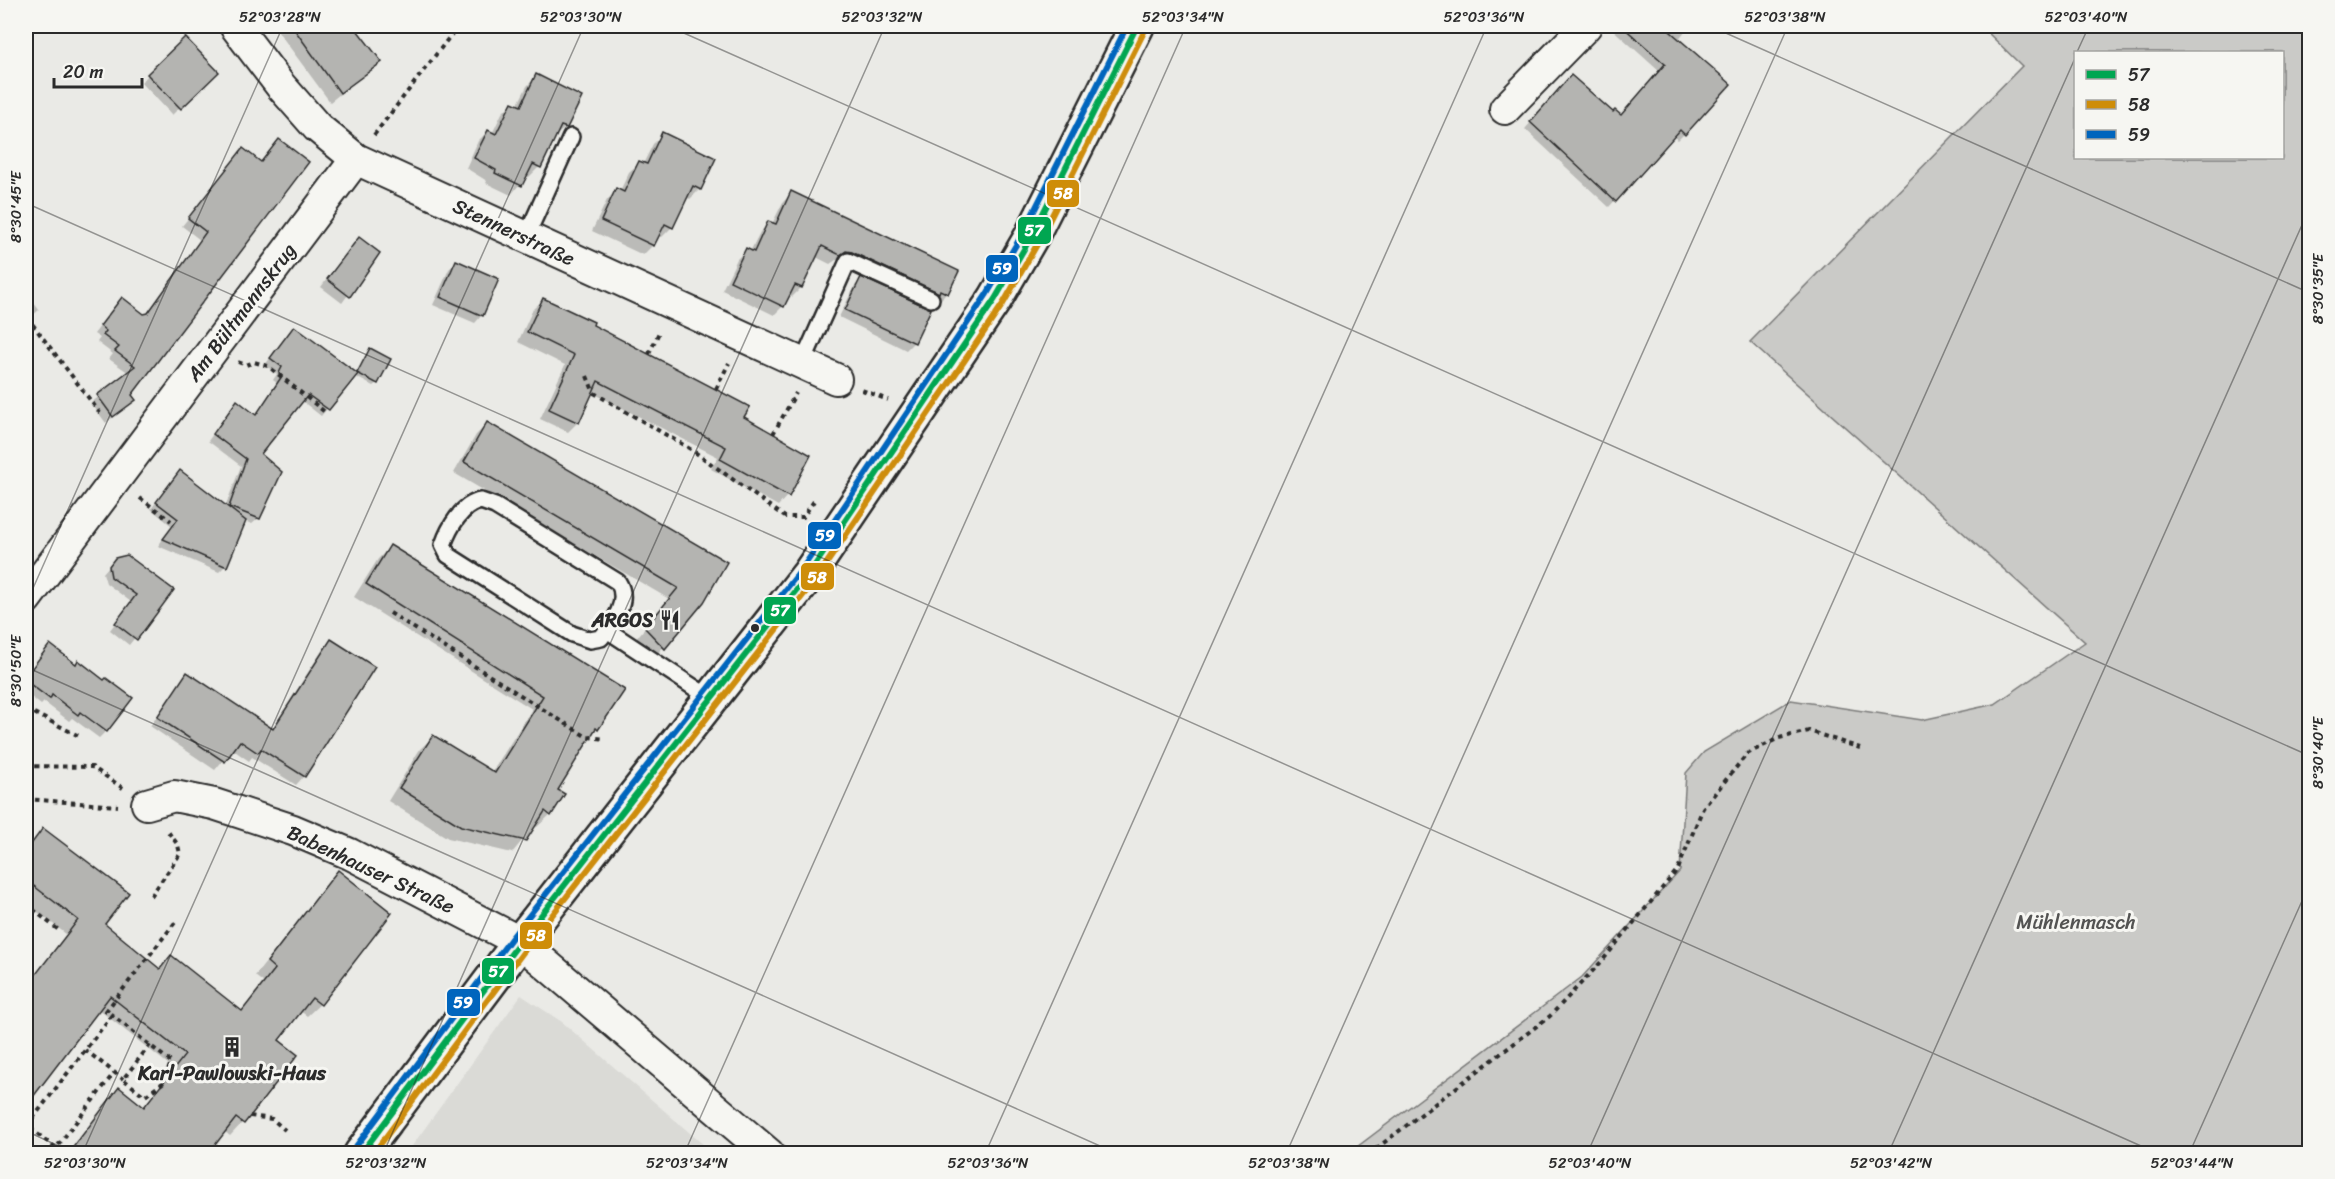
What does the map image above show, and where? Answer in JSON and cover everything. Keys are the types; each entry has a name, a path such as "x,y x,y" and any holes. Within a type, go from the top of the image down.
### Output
{"main road":[{"path":"361,1154 520,942 713,700 809,574 995,299 1031,237 1137,26"}],"street":[{"name":"Stennerstraße","path":"235,26 280,85 317,128 356,159 816,370"},
{"path":"1505,109 1586,26"},
{"name":"Am Bültmannskrug","path":"26,599 356,159"},
{"name":"Babenhauser Straße","path":"147,804 174,796 214,804 293,830 350,854 520,942 769,1154"}],"lane":[{"path":"526,237 571,137"},
{"path":"816,370 848,261 931,299"},
{"path":"481,501 495,506 618,582 623,590 623,603 607,630 601,638 579,638 448,555 443,545 466,507 481,501"},
{"path":"607,630 713,700"}],"path":[{"path":"356,159 458,26"},
{"path":"26,324 30,321 99,413"},
{"path":"215,348 246,365 254,362 268,366 326,413"},
{"path":"773,434 816,370 891,401"},
{"path":"587,376 594,393 692,450 785,517 803,517 814,501"},
{"path":"115,480 171,521"},
{"path":"390,613 587,737 606,739"},
{"path":"26,709 79,736"},
{"path":"1370,1154 1550,1016 1602,961 1678,869 1704,808 1747,754 1779,738 1809,731 1860,748"},
{"path":"26,766 92,766 147,804"},
{"path":"26,904 61,932"},
{"path":"85,1050 145,1096 164,1082 171,1062 106,1011 177,920"},
{"path":"112,1015 27,1126 56,1148 114,1073"},
{"path":"123,1079 150,1045"},
{"path":"250,1116 272,1119 285,1130"}],"shaded area":[{"path":"521,995 562,1022 713,1153 407,1153"}],"green space":[{"name":"Mühlenmasch","path":"1981,26 2309,27 2309,1153 1349,1153 1582,977 1680,871 1686,773 1704,752 1791,700 1922,720 1995,704 2085,642 1750,342 2022,66"}],"building":[{"path":"292,26 354,26 382,62 340,93"},
{"path":"1622,26 1664,26 1731,84 1685,135 1680,130 1616,202 1530,122 1571,75 1613,112 1615,110 1621,115 1665,64"},
{"path":"185,37 219,72 181,109 147,74"},
{"path":"536,74 582,97 567,128 561,126 541,168 533,164 522,186 495,173 496,170 474,158 488,130 496,134 512,102 521,106"},
{"path":"662,132 716,158 701,190 693,186 673,228 665,224 654,246 601,221 616,188 624,192 639,161 647,164"},
{"path":"279,139 309,162 132,395 136,400 113,417 97,395 135,366 115,351 119,347 103,335 106,331 100,326 122,297 144,314 148,313 206,232 188,218 243,148 261,162"},
{"path":"791,191 959,271 948,294 940,290 939,293 852,252 846,251 840,255 822,246 802,288 795,285 784,307 730,281 746,248 754,252 768,221 776,224"},
{"path":"359,237 380,253 350,297 327,279"},
{"path":"456,260 499,279 483,316 440,297"},
{"path":"861,277 931,309 915,343 845,310"},
{"path":"543,298 594,322 593,325 750,407 744,417 811,455 789,497 720,459 726,447 598,381 579,423 549,409 574,355 527,332"},
{"path":"294,326 358,374 329,410 308,395 261,454 282,472 260,519 229,507 246,459 213,434 237,400 256,415 282,376 279,373 282,367 270,358"},
{"path":"370,348 391,359 378,384 357,373"},
{"path":"487,422 727,562 704,602 665,649 645,628 678,588 464,462"},
{"path":"180,470 246,521 227,567 163,539 178,519 156,502"},
{"path":"390,545 625,690 598,730 596,728 558,790 565,794 551,816 545,811 526,841 461,826 399,788 433,735 495,773 543,696 366,584"},
{"path":"127,555 174,590 137,640 115,623 136,595 111,577 109,566 115,558"},
{"path":"331,639 375,667 305,777 261,749 258,753 240,741 225,762 157,717 187,672 273,729"},
{"path":"50,644 76,664 78,660 133,698 107,732 80,712 78,715 52,695 50,699 26,681 26,676"},
{"path":"43,828 129,893 105,924 160,969 171,955 242,1011 275,969 267,962 338,870 392,913 321,1005 312,998 279,1040 298,1055 244,1124 236,1118 208,1154 68,1154 119,1087 144,1107 185,1055 110,996 26,1106 26,987 78,920 26,880 26,851"}],"transit line":[{"name":"59","path":"354,1149 513,936 802,569 987,294 1023,233 1127,26"},
{"name":"57","path":"361,1154 520,942 809,574 995,299 1031,237 1137,26"},
{"name":"58","path":"373,1154 527,947 816,579 1003,304 1039,241 1145,30"}],"place":[{"name":"ARGOS","path":"670,620"},
{"name":"Karl-Pawlowski-Haus","path":"232,1047"}]}
